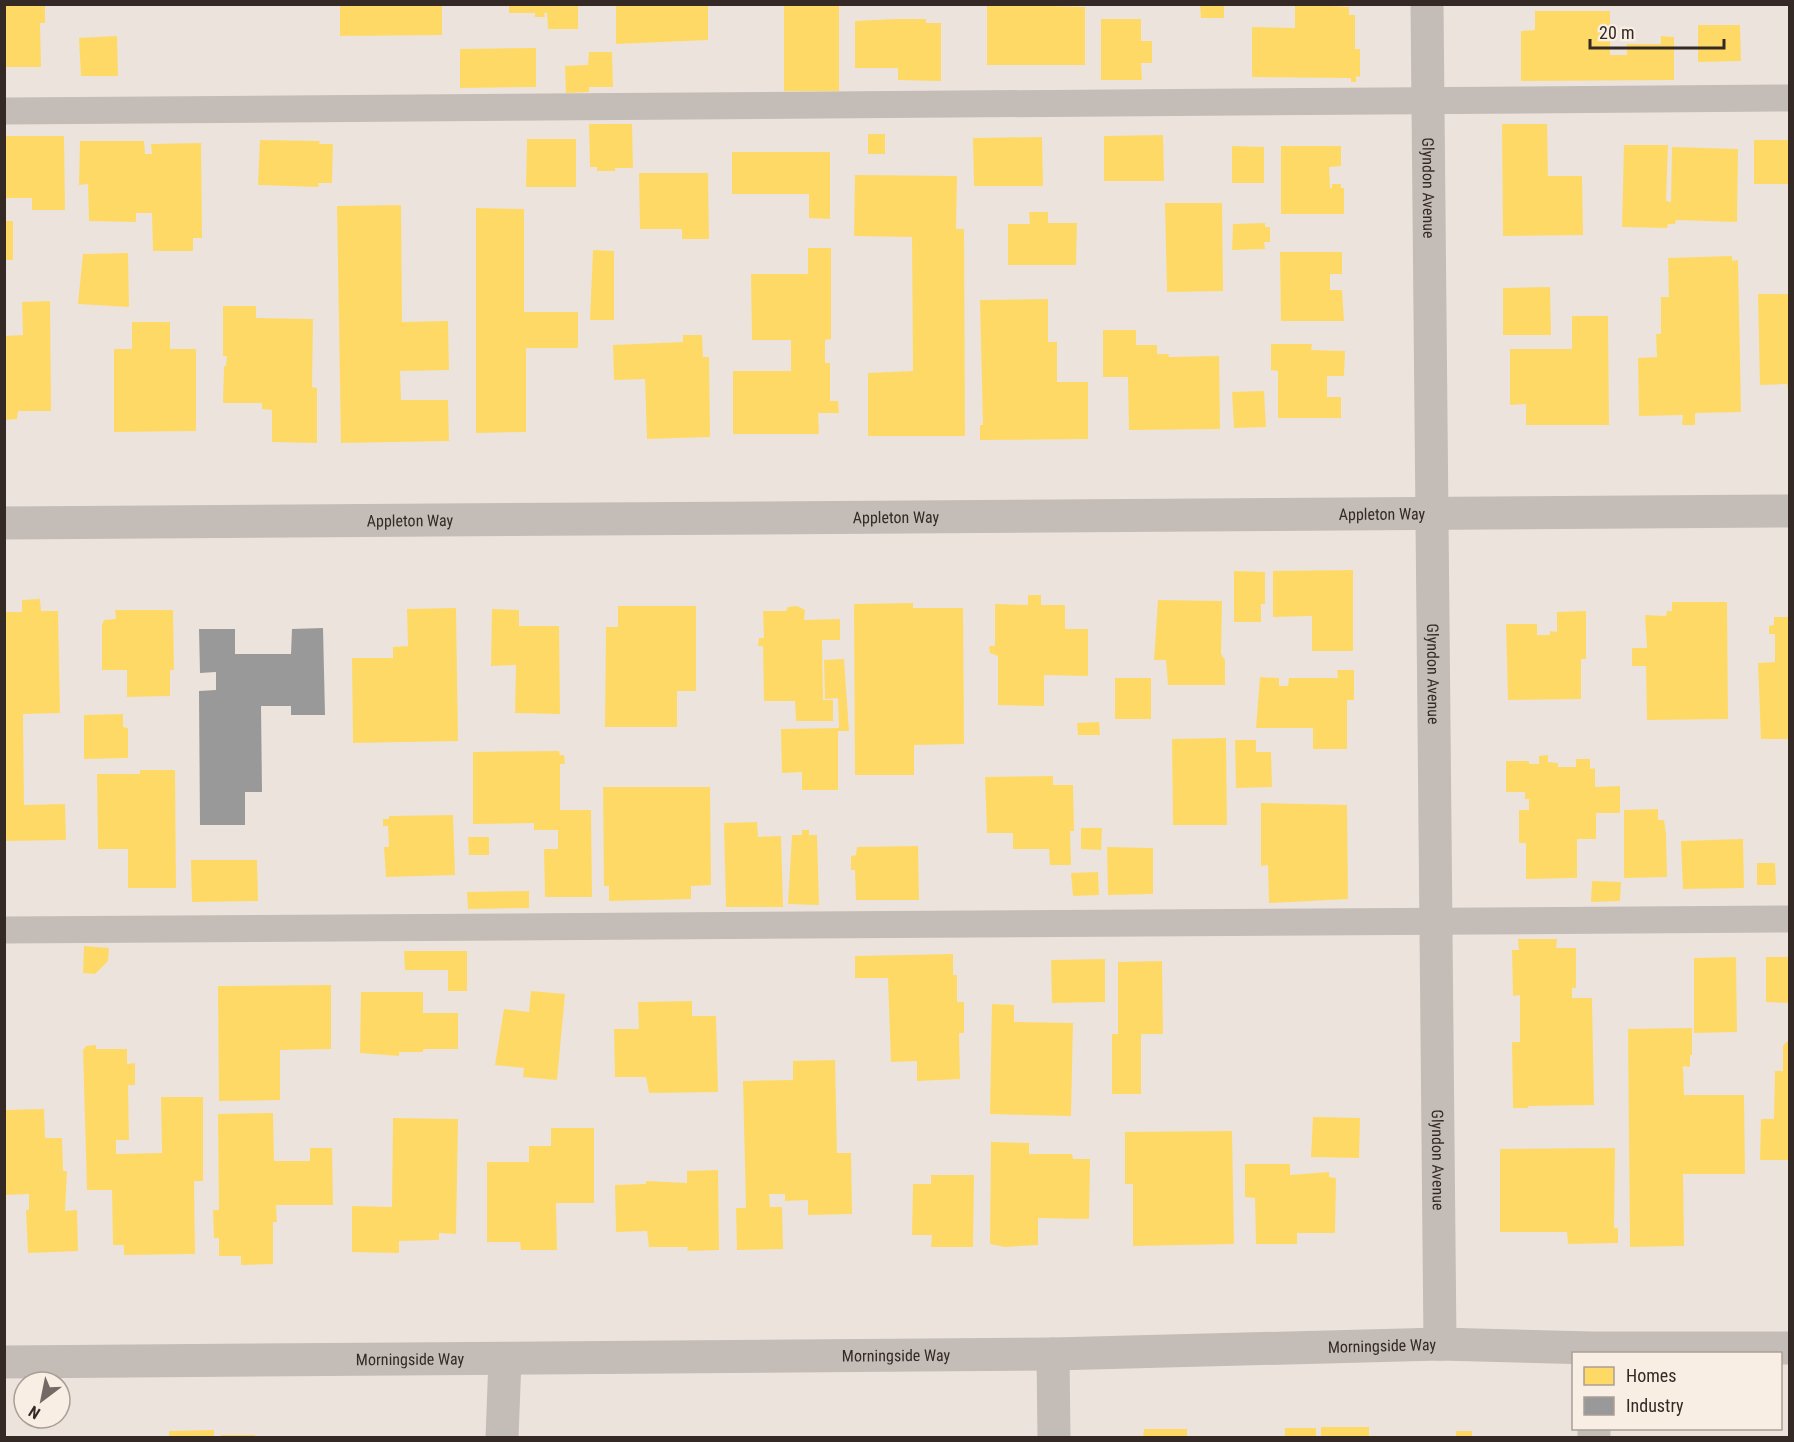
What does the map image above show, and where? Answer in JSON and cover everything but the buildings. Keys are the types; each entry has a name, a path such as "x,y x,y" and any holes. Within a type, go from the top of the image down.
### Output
{"street":[{"name":"Glyndon Avenue","path":"1427,4 1440,1344"},
{"name":"Appleton Way","path":"4,523 1790,511"},
{"name":"Morningside Way","path":"4,1362 1053,1354 1440,1344 1592,1351 1790,1348"},
{"path":"1053,1354 1054,1437"},
{"path":"502,1437 505,1359"}],"lane":[{"path":"4,111 1790,98"},
{"path":"4,930 1790,919"}]}
